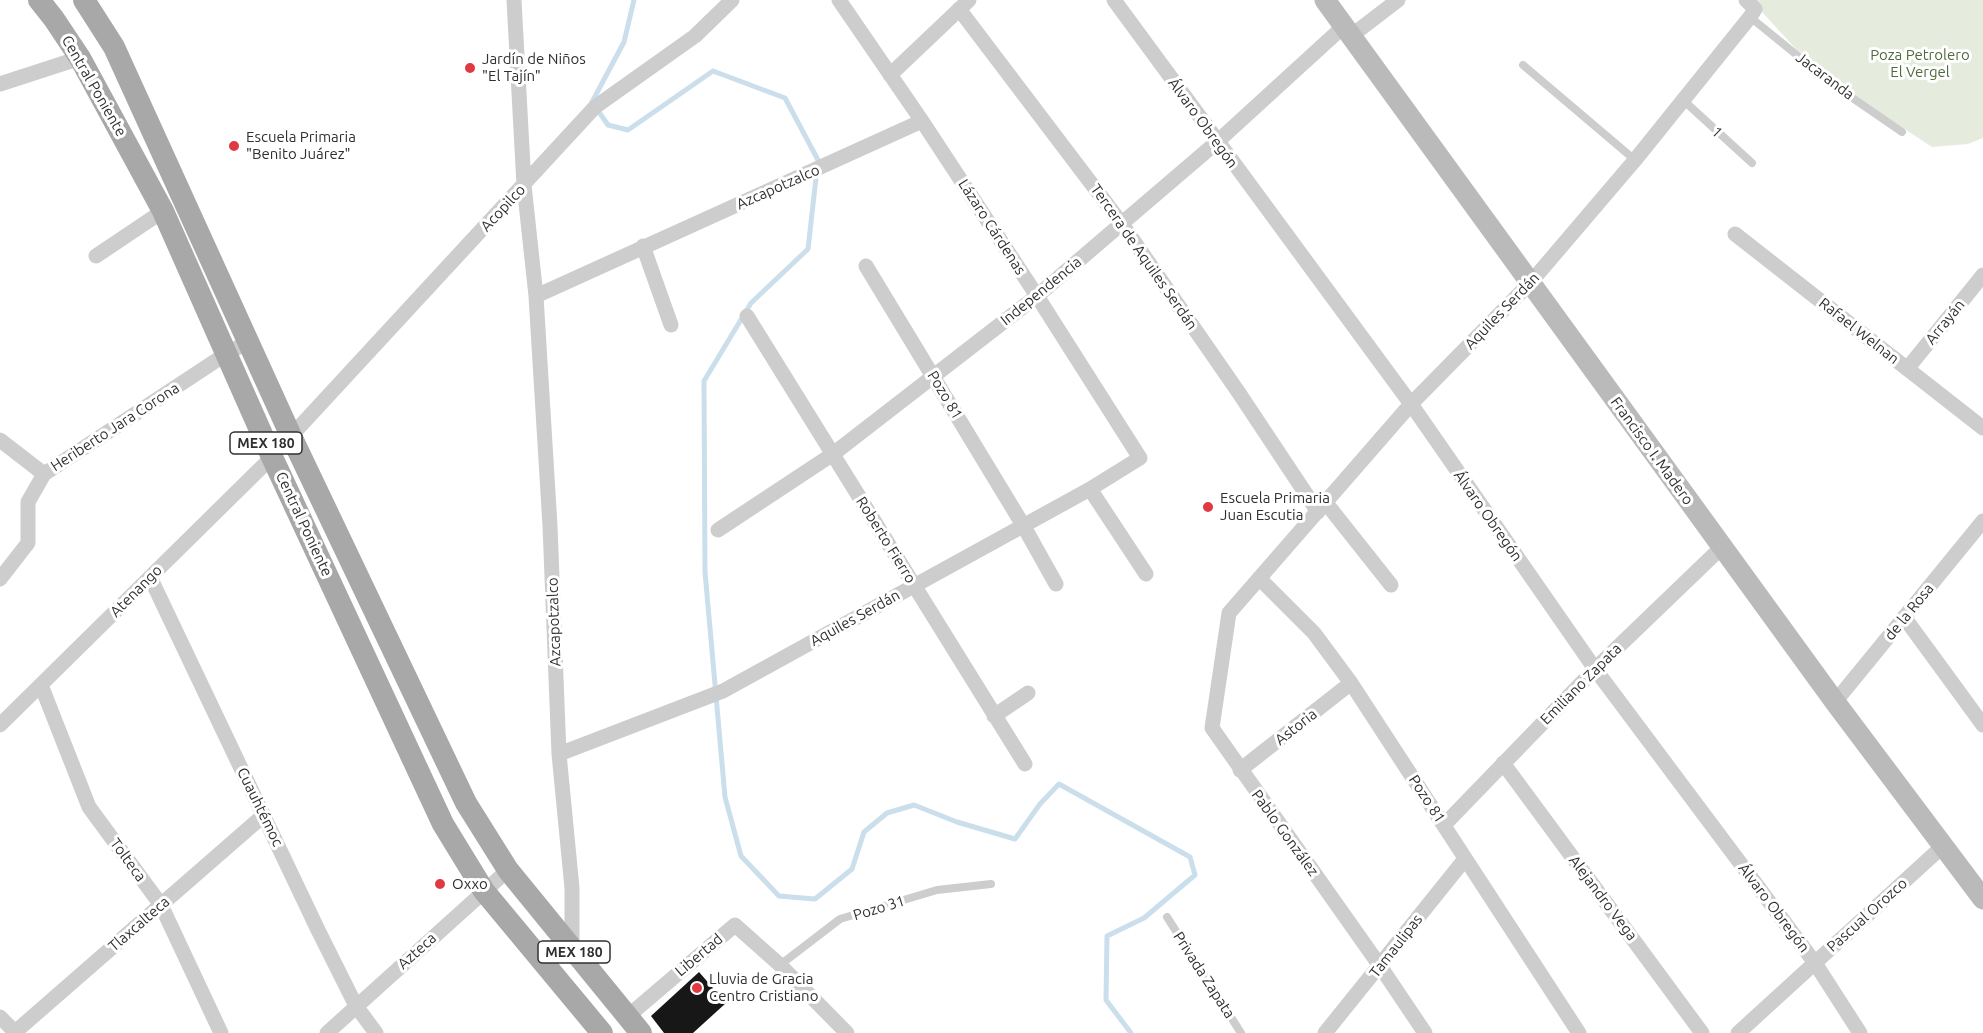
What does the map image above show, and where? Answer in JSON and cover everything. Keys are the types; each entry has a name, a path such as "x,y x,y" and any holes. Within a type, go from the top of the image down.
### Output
{"main road":[{"name":"Central Poniente","path":"39,0 80,58 163,211 272,457 443,824 484,891"},
{"name":"Central Poniente","path":"84,0 114,47 291,436 466,803 508,870"},
{"name":"MEX 180","path":"508,870 634,1025"},
{"name":"MEX 180","path":"484,891 602,1033"}],"street":[{"name":"Azcapotzalco","path":"514,0 524,185 536,296 550,525 560,754 572,888 572,949"},
{"name":"Acopilco","path":"291,436 595,107 695,36 732,0"},
{"name":"Lázaro Cárdenas","path":"839,0 922,121 1140,458"},
{"name":"Álvaro Obregón","path":"1114,0 1216,142 1411,404 1595,669 1815,963 1860,1033"},
{"name":"Francisco I. Madero","path":"1325,0 1835,702 1983,899"},
{"name":"Independencia","path":"718,530 833,454 1037,296 1348,31 1398,0"},
{"path":"1746,0 1755,9 1750,17"},
{"path":"890,75 964,5"},
{"name":"Tercera de Aquiles Serdán","path":"964,5 1322,508 1391,585"},
{"name":"Aquiles Serdán","path":"1229,613 1411,404 1531,282 1635,160 1750,17"},
{"path":"0,84 80,58"},
{"name":"Azcapotzalco","path":"536,296 922,121"},
{"path":"96,256 163,211"},
{"name":"Rafael Welnan","path":"1735,234 1983,428"},
{"path":"643,246 671,325"},
{"name":"Pozo 81","path":"866,266 934,376 1056,584"},
{"name":"Arrayán","path":"1907,369 1983,275"},
{"name":"Roberto Fierro","path":"747,316 1025,764"},
{"name":"Heriberto Jara Corona","path":"0,579 28,543 28,502 44,474 226,354 248,342"},
{"path":"0,440 44,474"},
{"name":"Atenango","path":"0,725 272,457"},
{"name":"Aquiles Serdán","path":"560,754 723,691 1090,489 1140,458"},
{"path":"1090,489 1146,574"},
{"name":"de la Rosa","path":"1835,702 1983,521"},
{"name":"Emiliano Zapata","path":"1444,825 1595,669 1722,547"},
{"name":"Cuauhtémoc","path":"150,577 356,1006 376,1033"},
{"name":"Pozo 81","path":"1259,578 1314,633 1351,683 1578,1033"},
{"name":"Pablo González","path":"1229,613 1212,728 1425,1033"},
{"path":"1904,617 1983,725"},
{"name":"Astoria","path":"1240,770 1351,683"},
{"name":"Tolteca","path":"41,685 89,807 161,905 221,1033"},
{"path":"994,716 1028,693"},
{"name":"Alejandro Vega","path":"1503,763 1702,1033"},
{"name":"Tlaxcalteca","path":"15,1033 264,815"},
{"name":"Pascual Orozco","path":"1738,1033 1943,846"},
{"name":"Tamaulipas","path":"1325,1033 1465,859"},
{"name":"Azteca","path":"327,1033 508,870"},
{"name":"Libertad","path":"634,1025 735,925 780,965 847,1033"},
{"path":"0,1017 15,1033"}],"lane":[{"name":"Jacaranda","path":"1750,17 1834,86 1902,132"},
{"path":"1523,65 1635,160"},
{"name":"1","path":"1683,100 1752,163"},
{"name":"Pozo 31","path":"780,965 840,919 937,890 992,884"},
{"name":"Privada Zapata","path":"1167,917 1241,1033"}],"green space":[{"name":"Poza Petrolero El Vergel","path":"1751,0 1983,0 1983,138 1968,144 1932,147 1862,101 1795,48"}],"building":[{"name":"Lluvia de Gracia Centro Cristiano","path":"699,972 726,1003 693,1033 664,1033 651,1016"}],"waterway":[{"path":"634,0 624,42 592,102 608,125 628,130 713,71 785,98 818,160 808,249 751,303 704,381 705,572 725,797 741,856 779,896 815,899 852,869 864,832 887,813 914,805 957,822 1015,839 1040,804 1059,784 1190,857 1195,875 1144,918 1107,936 1106,1000 1131,1033"}],"place":[{"name":"Jardín de Niños \"El Tajín\"","path":"470,68"},
{"name":"Escuela Primaria \"Benito Juárez\"","path":"234,146"},
{"name":"Escuela Primaria Juan Escutia","path":"1208,507"},
{"name":"Oxxo","path":"440,884"},
{"name":"Lluvia de Gracia Centro Cristiano","path":"697,988"}]}
